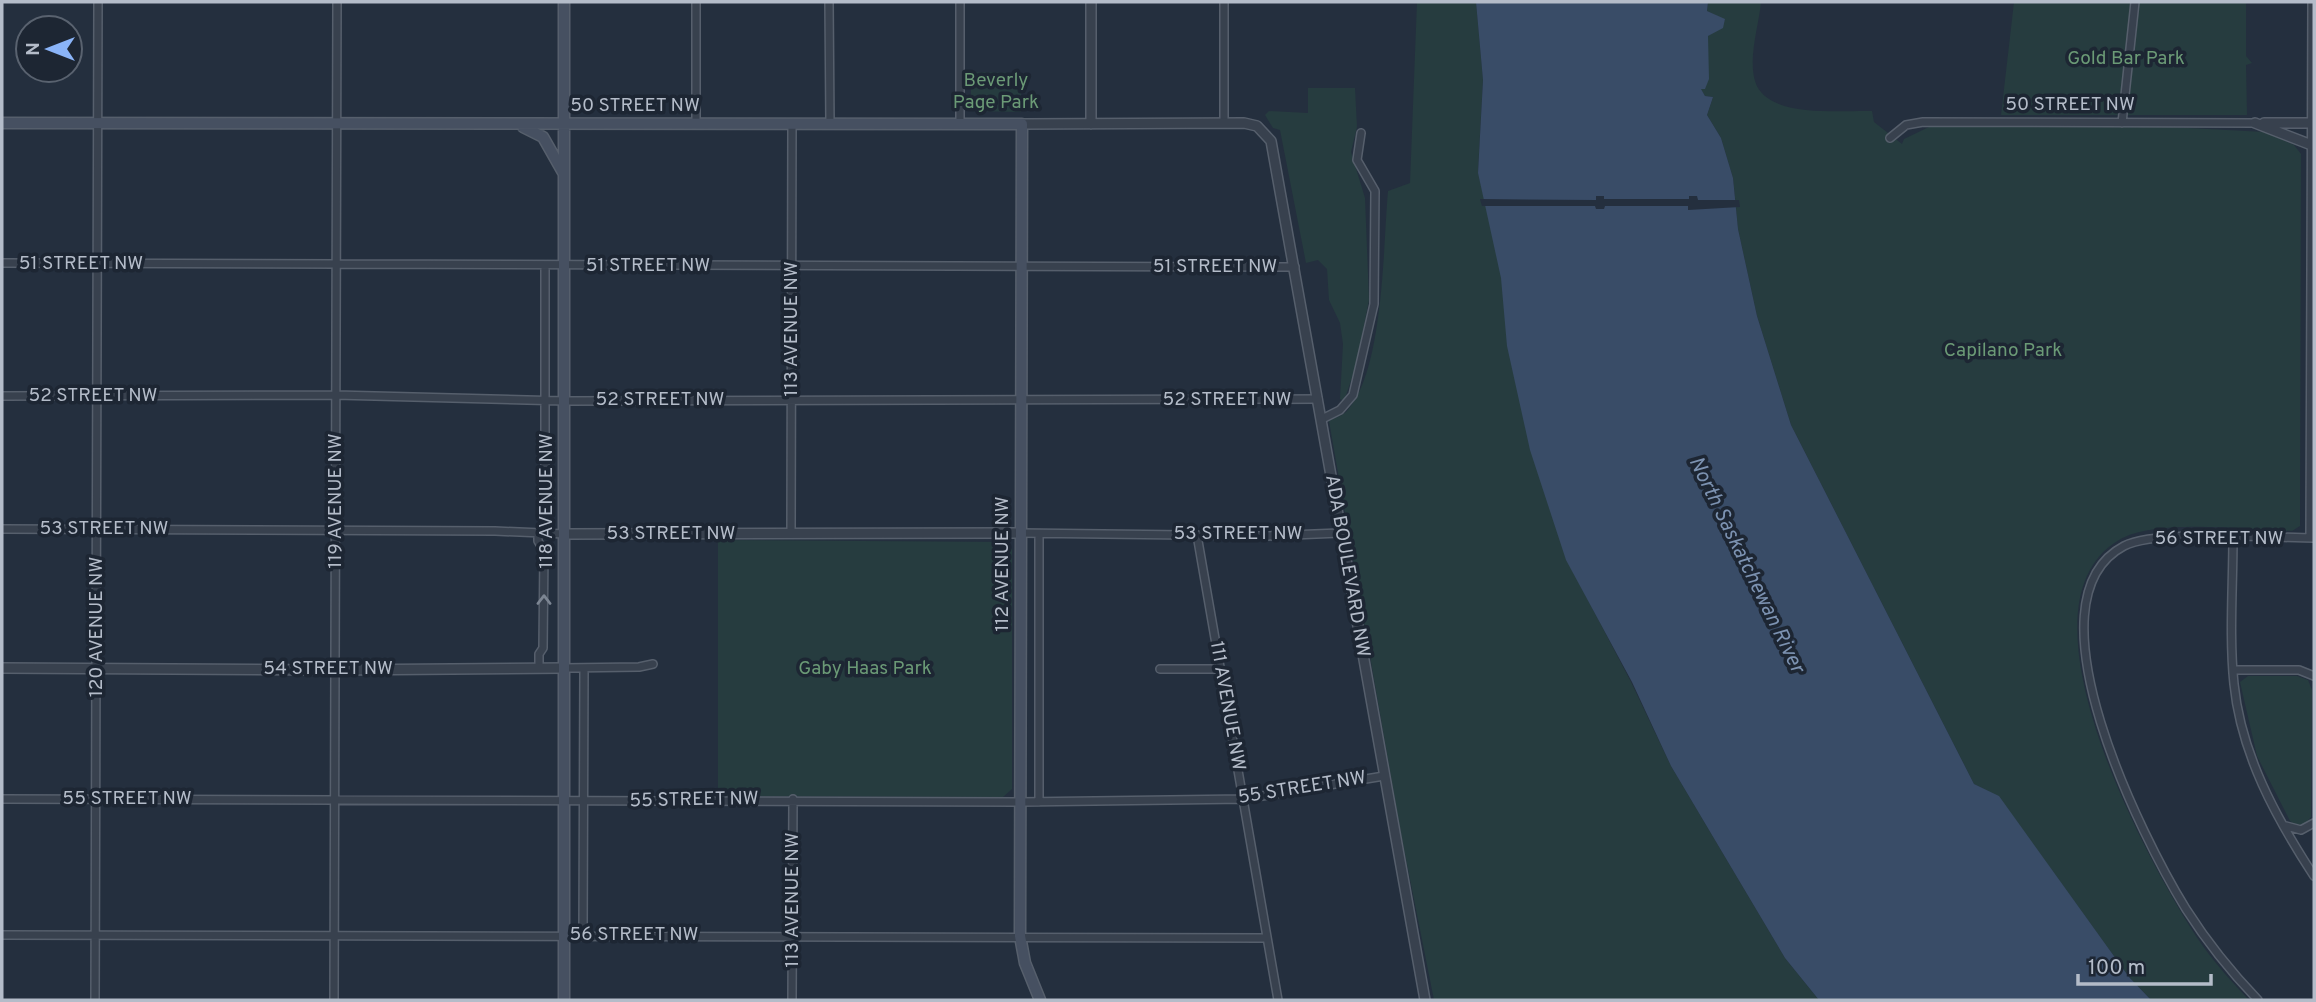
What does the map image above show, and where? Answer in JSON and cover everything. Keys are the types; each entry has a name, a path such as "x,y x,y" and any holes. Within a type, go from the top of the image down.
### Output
{"main road":[{"name":"118 AVENUE NW","path":"564,2 564,1000"},
{"name":"50 STREET NW","path":"2,123 1022,124"},
{"path":"512,124 543,137 565,176"},
{"name":"112 AVENUE NW","path":"1022,124 1020,936 1025,963 1040,1000"}],"street":[{"name":"120 AVENUE NW","path":"95,1000 98,2"},
{"name":"119 AVENUE NW","path":"334,1000 337,2"},
{"path":"696,2 696,124"},
{"path":"829,2 830,124"},
{"path":"960,2 960,124"},
{"path":"1091,2 1091,124"},
{"path":"1224,2 1224,123"},
{"path":"2122,123 2135,2"},
{"path":"2312,2 2312,538"},
{"name":"50 STREET NW","path":"1891,138 1906,125 1923,122 2313,123"},
{"name":"50 STREET NW","path":"1022,124 1244,123 1266,132"},
{"name":"50 STREET NW","path":"2255,123 2313,146"},
{"name":"113 AVENUE NW","path":"791,534 792,124"},
{"name":"ADA BOULEVARD NW","path":"1266,132 1271,141 1295,267 1340,533 1425,1000"},
{"path":"1322,419 1340,410 1353,395 1374,304 1375,191 1357,160 1361,134"},
{"name":"51 STREET NW","path":"2,263 545,267 1295,267"},
{"name":"118 AVENUE NW","path":"539,667 539,654 543,648 544,551 538,541 542,533 545,267"},
{"name":"52 STREET NW","path":"2,396 336,396 565,401 1318,399"},
{"name":"53 STREET NW","path":"2,529 565,534 1340,533"},
{"name":"112 AVENUE NW","path":"1038,534 1039,802"},
{"name":"111 AVENUE NW","path":"1197,535 1278,1000"},
{"name":"56 STREET NW","path":"2258,1000 2216,952 2171,882 2128,801 2104,731 2088,660 2084,609 2089,588 2099,569 2125,545 2163,537 2312,538"},
{"path":"2233,538 2233,670 2239,719 2249,754 2284,825 2314,876"},
{"name":"54 STREET NW","path":"2,668 336,670 639,667 653,664"},
{"path":"583,935 584,668"},
{"path":"1160,669 1221,668"},
{"path":"2233,670 2299,670 2314,677"},
{"name":"55 STREET NW","path":"2,799 584,802 793,799 1039,802 1244,799 1384,776"},
{"name":"113 AVENUE NW","path":"792,1000 793,799"},
{"path":"2284,825 2301,830 2314,823"},
{"name":"56 STREET NW","path":"2,935 1267,937"}],"green space":[{"path":"1417,2 1476,2 1483,79 1478,172 1567,560 1631,682 1671,766 1785,958 1819,1000 1434,1000 1401,834 1329,421 1347,411 1359,392 1368,367 1380,306 1388,191 1410,183"},
{"name":"Capilano Park","path":"1708,2 1761,2 1753,72 1762,93 1773,102 1806,110 1872,111 1874,122 1902,144 1904,139 1929,127 2170,127 2265,132 2294,145 2301,154 2300,526 2292,531 2178,527 2135,533 2119,540 2088,573 2077,619 2082,675 2098,736 2122,797 2149,854 2198,939 2222,971 2249,1000 2151,1000 2129,977 1999,797 1974,784 1791,425 1757,316 1738,229 1733,178 1721,138 1707,115 1713,97 1705,96 1700,88 1708,63 1708,36 1725,20 1707,11"},
{"name":"Gold Bar Park","path":"2014,2 2246,2 2246,56 2252,63 2246,65 2247,115 2001,115"},
{"name":"Beverly Page Park","path":"971,72 1021,73 1021,112 971,111"},
{"path":"1308,88 1355,88 1357,127 1351,152 1365,198 1369,300 1356,366 1344,401 1340,399 1343,344 1340,323 1329,300 1327,269 1318,260 1306,263 1280,130 1273,128 1265,115 1269,111 1308,113"},
{"name":"Gaby Haas Park","path":"718,540 1003,542 1012,549 1012,789 1003,797 718,796"},
{"path":"2248,676 2297,676 2308,680 2312,690 2311,817 2305,824 2295,825 2290,821 2257,756 2240,682"}],"water":[{"name":"North Saskatchewan River","path":"1476,2 1708,2 1707,11 1725,19 1723,28 1708,36 1709,79 1705,89 1701,89 1705,96 1713,97 1707,115 1721,138 1733,178 1738,229 1757,316 1791,425 1974,784 1999,796 2129,977 2151,1000 1819,1000 1785,958 1671,766 1632,682 1566,560 1530,450 1507,346 1501,278 1478,173 1483,80"}],"pier":[{"path":"1596,196 1604,196 1604,199 1689,199 1689,196 1697,196 1698,200 1739,200 1740,207 1688,210 1688,206 1605,206 1604,209 1596,209 1595,206 1482,206 1480,199 1596,200"}]}
